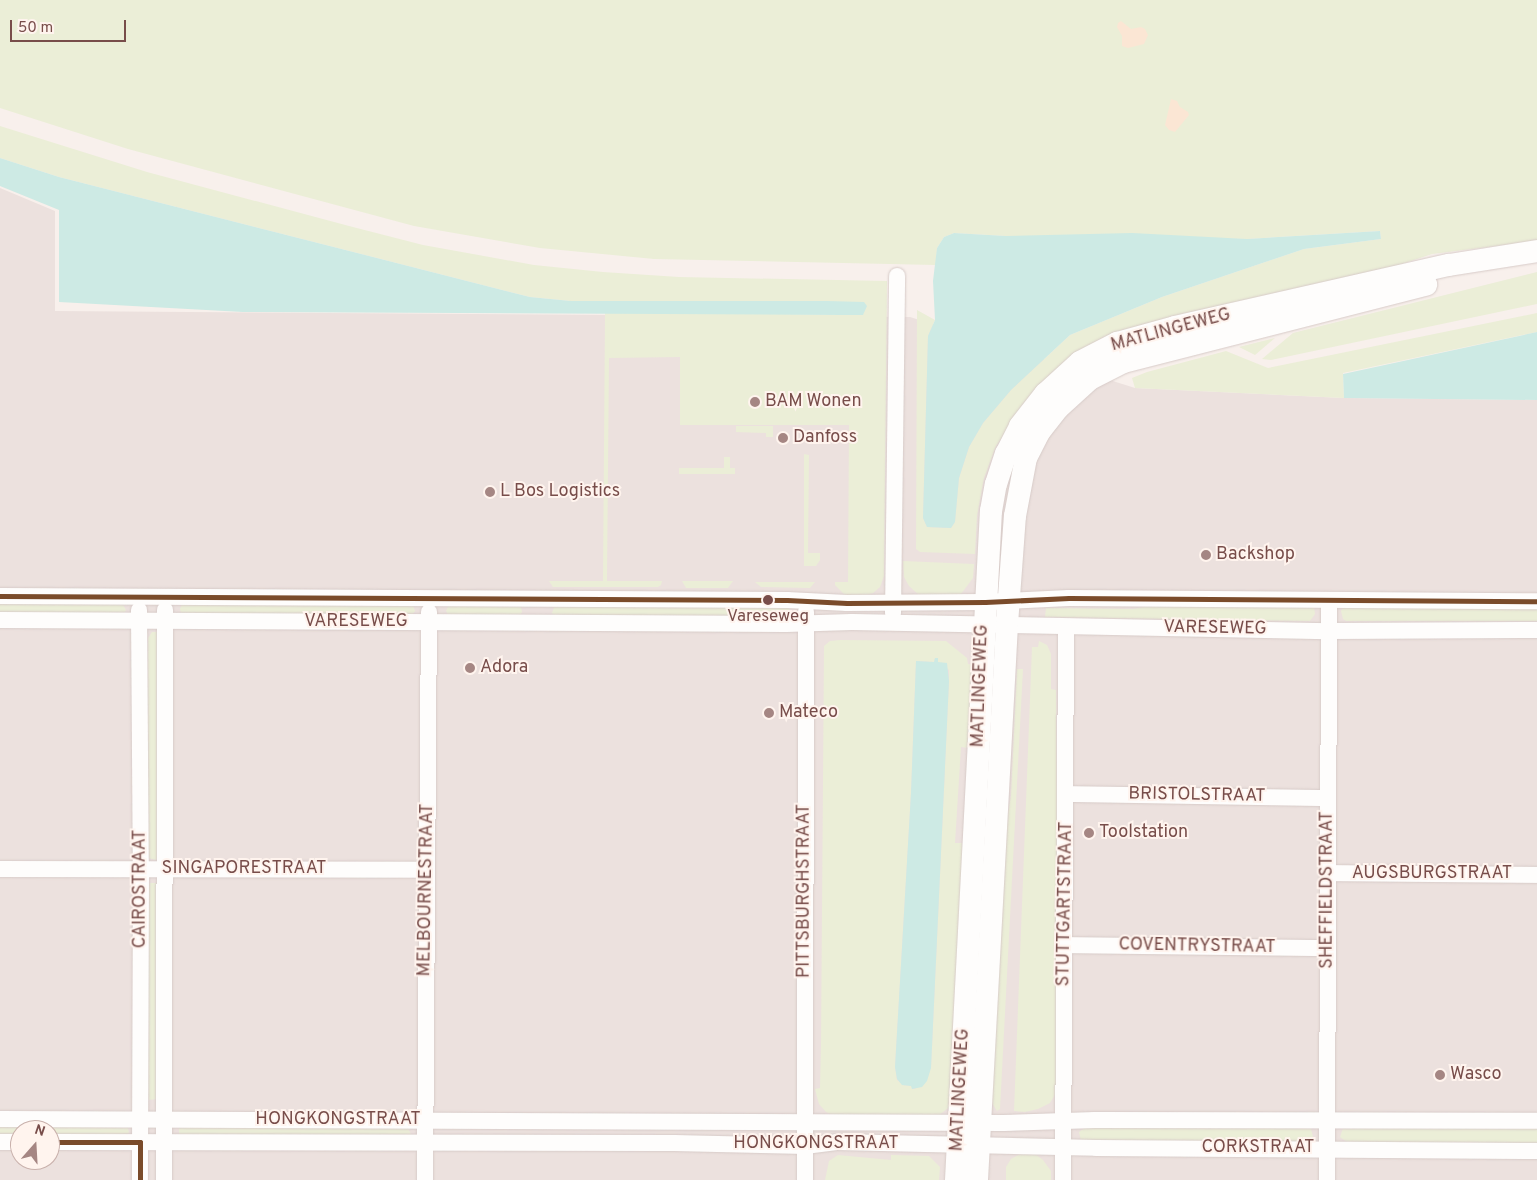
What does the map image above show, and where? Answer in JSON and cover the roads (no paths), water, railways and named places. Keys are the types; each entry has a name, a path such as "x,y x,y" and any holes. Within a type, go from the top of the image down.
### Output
{"main road":[{"name":"MATLINGEWEG","path":"969,1122 1015,516 1026,458 1040,431 1058,408 1090,379 1123,362 1492,268 1537,252"},
{"name":"MATLINGEWEG","path":"956,1180 968,1146 975,843 985,602 991,511 996,484 1006,454 1020,426 1045,394 1080,362 1117,343 1175,327 1449,264 1537,252"},
{"name":"MATLINGEWEG","path":"968,1146 977,1180"}],"street":[{"path":"892,623 897,276"},
{"name":"VARESEWEG","path":"0,596 788,600 893,603 985,602 1069,598 1537,601"},
{"name":"CAIROSTRAAT","path":"139,597 141,869 140,1180"},
{"name":"CAIROSTRAAT","path":"164,1180 165,598"},
{"name":"MELBOURNESTRAAT","path":"425,1180 424,1120 430,599"},
{"name":"SHEFFIELDSTRAAT","path":"1327,1180 1329,601"},
{"name":"PITTSBURGHSTRAAT","path":"805,1180 806,602"},
{"name":"VARESEWEG","path":"0,620 429,623 806,622 1329,631 1537,630"},
{"name":"STUTTGARTSTRAAT","path":"1063,1180 1067,794 1066,627"},
{"name":"BRISTOLSTRAAT","path":"1067,794 1327,798"},
{"name":"SINGAPORESTRAAT","path":"0,869 428,870"},
{"name":"AUGSBURGSTRAAT","path":"1328,873 1537,875"},
{"name":"COVENTRYSTRAAT","path":"1065,945 1328,948"},
{"name":"HONGKONGSTRAAT","path":"0,1119 969,1122"},
{"name":"CORKSTRAAT","path":"969,1122 1064,1122 1095,1120 1537,1121"},
{"path":"674,1143 675,1121"},
{"name":"HONGKONGSTRAAT","path":"60,1142 674,1143 805,1146 837,1142 968,1146"},
{"name":"CORKSTRAAT","path":"968,1146 1328,1148 1423,1152 1537,1151"}],"water":[{"path":"0,158 59,177 530,297 571,301 827,301 864,302 867,306 863,315 843,315 243,312 59,302 59,210 0,186"},
{"path":"1380,231 1381,239 1304,249 1162,297 1070,335 1011,390 983,423 969,447 959,478 955,522 951,528 927,527 923,518 928,336 935,320 933,281 937,248 944,237 954,233 1006,236 1132,233 1247,239"},
{"path":"1537,332 1537,400 1344,398 1343,374"},
{"path":"935,658 938,658 938,662 947,663 949,681 931,1068 927,1081 922,1087 912,1089 911,1086 902,1085 897,1079 895,1067 911,793 916,661 934,662"}],"place":[{"name":"BAM Wonen","path":"755,402"},
{"name":"Danfoss","path":"783,438"},
{"name":"L Bos Logistics","path":"490,492"},
{"name":"Backshop","path":"1206,555"},
{"name":"Vareseweg","path":"768,600"},
{"name":"Adora","path":"470,668"},
{"name":"Mateco","path":"769,713"},
{"name":"Toolstation","path":"1089,833"},
{"name":"Wasco","path":"1440,1075"}]}
